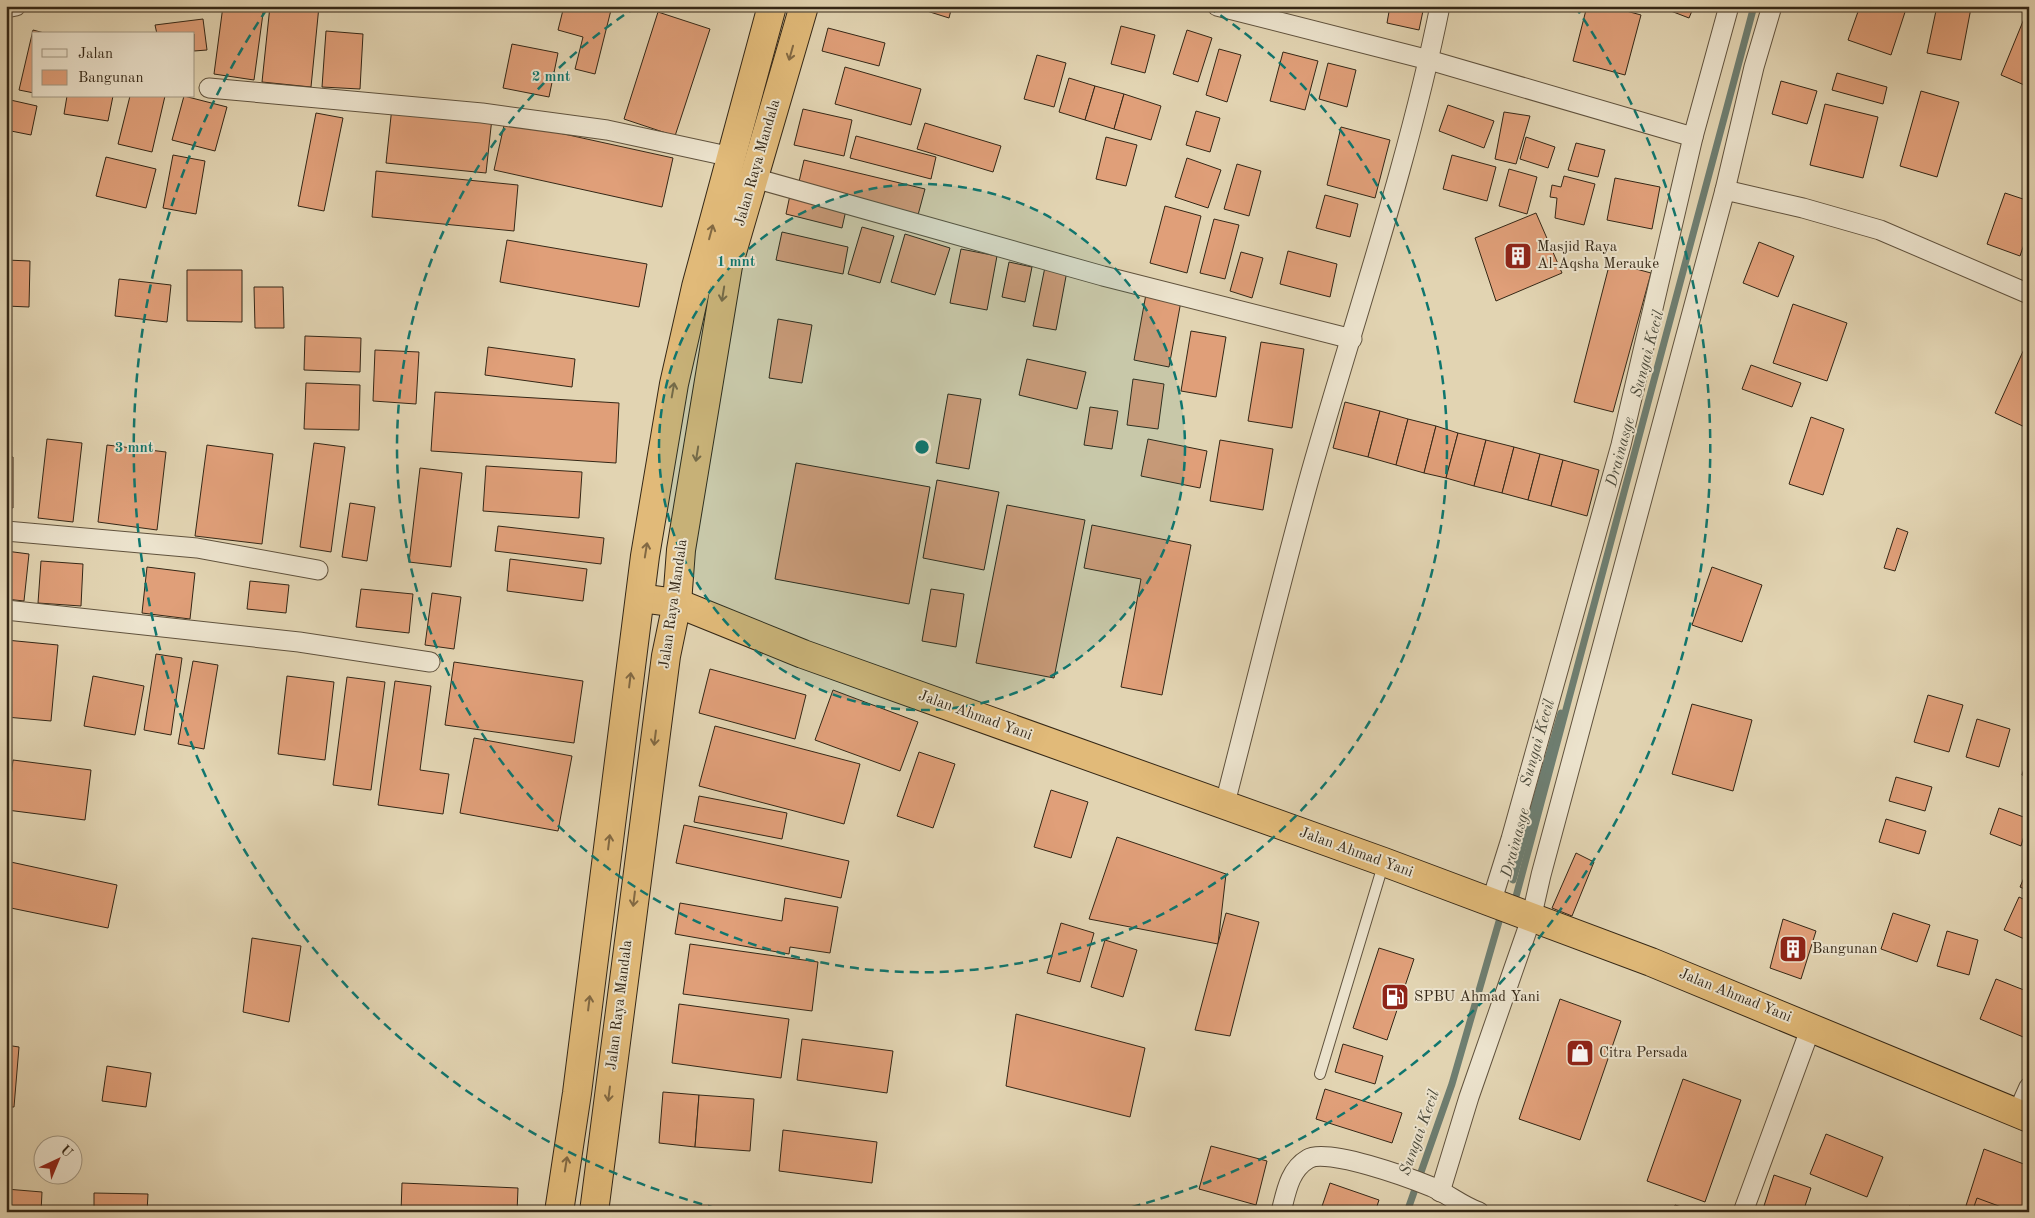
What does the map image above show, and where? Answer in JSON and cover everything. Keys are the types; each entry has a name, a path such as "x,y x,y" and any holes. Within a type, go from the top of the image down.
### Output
{"highway":[{"name":"Jalan Raya Mandala","path":"558,1212 577,1093 645,556 674,384 696,288 772,6"},
{"name":"Jalan Raya Mandala","path":"594,1212 665,666 677,603 681,550 728,266 804,6"},
{"name":"Jalan Ahmad Yani","path":"640,598 677,603 803,654 1384,862 1651,962 2023,1116"}],"street":[{"path":"6,8 16,6"},
{"path":"1217,6 1429,60 1692,137"},
{"path":"1224,806 1310,473 1352,339 1429,60 1440,6"},
{"path":"1495,904 1621,445 1692,137 1729,6"},
{"path":"1437,1190 1469,1098 1541,875 1725,190 1754,67 1772,6"},
{"path":"209,88 491,114 607,130 732,157"},
{"path":"754,178 1103,276 1352,339"},
{"path":"1725,190 1803,208 1880,230 2029,294"},
{"path":"6,531 197,548 318,570"},
{"path":"6,610 299,642 430,662"},
{"path":"1743,1212 1811,1027"},
{"path":"2023,1116 2029,1087"},
{"path":"1281,1212 1293,1175 1309,1158 1320,1155 1336,1157 1404,1177 1437,1190 1479,1212"}],"lane":[{"path":"1320,1074 1384,862"}],"building":[{"path":"223,6 264,6 254,80 214,74"},
{"path":"270,6 319,6 311,87 262,82"},
{"path":"564,6 612,6 595,74 575,69 583,37 558,30"},
{"path":"911,6 952,6 949,18"},
{"path":"1390,6 1424,6 1419,30 1387,23"},
{"path":"1587,6 1608,6 1641,15 1625,75 1573,61"},
{"path":"1664,6 1694,6 1689,18 1663,8"},
{"path":"1860,6 1907,6 1891,55 1848,40"},
{"path":"1937,6 1971,8 1961,60 1927,53"},
{"path":"2029,9 2029,87 2001,75"},
{"path":"658,12 710,29 675,136 624,119"},
{"path":"203,19 207,50 195,51 195,32 157,32 155,25"},
{"path":"1121,26 1155,35 1145,73 1111,64"},
{"path":"828,28 885,43 879,66 822,51"},
{"path":"1187,30 1212,38 1198,82 1173,74"},
{"path":"326,31 363,34 360,89 322,87"},
{"path":"32,34 32,93 19,90"},
{"path":"512,44 558,53 549,97 503,88"},
{"path":"1219,49 1241,55 1227,102 1206,95"},
{"path":"1283,52 1318,61 1305,110 1270,101"},
{"path":"1037,55 1066,63 1054,107 1024,99"},
{"path":"1328,63 1356,70 1347,107 1319,99"},
{"path":"845,67 921,89 911,125 835,104"},
{"path":"1837,73 1887,87 1883,104 1832,90"},
{"path":"1069,78 1095,86 1085,120 1059,112"},
{"path":"1781,81 1817,91 1807,124 1772,114"},
{"path":"1095,86 1124,94 1114,129 1085,120"},
{"path":"1921,91 1959,102 1937,177 1900,166"},
{"path":"1124,94 1161,106 1151,140 1114,129"},
{"path":"67,98 113,98 108,121 64,114"},
{"path":"130,98 165,98 152,152 118,144"},
{"path":"183,98 192,98 227,107 215,151 172,140"},
{"path":"6,99 37,106 31,135 6,130"},
{"path":"1825,104 1878,117 1863,178 1810,165"},
{"path":"1448,105 1494,121 1484,148 1439,131"},
{"path":"392,107 492,118 486,173 386,163"},
{"path":"803,109 852,120 844,156 794,145"},
{"path":"1196,111 1220,118 1210,152 1186,145"},
{"path":"1504,112 1530,116 1516,164 1495,159"},
{"path":"316,113 343,118 324,211 298,206"},
{"path":"505,121 673,158 662,207 494,170"},
{"path":"925,123 1001,146 993,172 917,149"},
{"path":"1341,127 1390,140 1375,198 1327,185"},
{"path":"856,136 936,157 931,179 850,158"},
{"path":"1106,137 1137,145 1126,186 1096,179"},
{"path":"1526,137 1555,147 1548,168 1520,159"},
{"path":"1576,143 1605,150 1598,177 1568,170"},
{"path":"173,155 205,161 196,214 163,208"},
{"path":"1452,155 1496,167 1487,201 1443,189"},
{"path":"106,157 156,169 146,208 96,196"},
{"path":"1187,158 1221,170 1208,208 1175,197"},
{"path":"804,160 925,189 918,215 798,186"},
{"path":"1237,164 1261,171 1249,216 1224,209"},
{"path":"1509,169 1537,177 1527,214 1499,206"},
{"path":"376,171 518,185 514,231 372,217"},
{"path":"1564,176 1595,184 1584,225 1555,218 1557,198 1550,197 1552,185 1561,187"},
{"path":"1615,178 1660,187 1652,229 1607,220"},
{"path":"2005,193 2029,201 2029,230 2020,256 1987,244"},
{"path":"790,195 846,210 842,228 786,214"},
{"path":"1325,195 1358,204 1350,237 1316,228"},
{"path":"1165,206 1201,216 1187,273 1150,263"},
{"name":"Masjid Raya Al-Aqsha Merauke","path":"1536,213 1562,273 1496,301 1475,238"},
{"path":"1214,219 1239,225 1225,279 1200,273"},
{"path":"862,227 894,236 880,283 848,274"},
{"path":"782,232 848,247 843,274 776,260"},
{"path":"905,234 950,248 935,295 891,282"},
{"path":"507,240 647,264 639,307 500,282"},
{"path":"1759,242 1794,256 1778,297 1743,283"},
{"path":"961,249 997,256 987,310 950,303"},
{"path":"1288,251 1337,264 1330,297 1280,284"},
{"path":"1241,252 1263,258 1252,298 1230,291"},
{"path":"6,260 30,261 29,307 6,306"},
{"path":"1009,262 1032,267 1025,302 1002,297"},
{"path":"1610,262 1651,273 1613,412 1574,402"},
{"path":"1045,267 1067,271 1056,330 1033,326"},
{"path":"187,270 242,270 242,322 187,321"},
{"path":"119,279 171,285 167,322 115,316"},
{"path":"254,287 283,287 284,328 255,328"},
{"path":"1146,294 1181,301 1169,367 1134,360"},
{"path":"1793,304 1847,323 1827,381 1773,363"},
{"path":"778,319 812,325 802,383 769,378"},
{"path":"1191,331 1226,337 1216,397 1181,391"},
{"path":"305,336 361,338 360,372 304,370"},
{"path":"1261,342 1304,349 1292,428 1248,421"},
{"path":"488,347 575,359 572,387 485,375"},
{"path":"2025,347 2029,349 2029,429 1995,413"},
{"path":"375,350 419,352 416,404 373,401"},
{"path":"1027,359 1086,372 1077,409 1019,395"},
{"path":"1751,365 1801,383 1792,407 1742,389"},
{"path":"1133,379 1164,384 1158,429 1127,425"},
{"path":"306,383 360,385 359,430 304,429"},
{"path":"435,392 619,403 616,463 431,451"},
{"path":"948,394 981,399 969,469 936,463"},
{"path":"1345,402 1380,411 1368,457 1333,448"},
{"path":"1090,407 1118,411 1112,449 1084,445"},
{"path":"1380,411 1408,419 1396,465 1368,457"},
{"path":"1811,417 1844,429 1823,495 1789,484"},
{"path":"1408,419 1436,426 1424,473 1396,465"},
{"path":"1436,426 1458,433 1446,478 1424,473"},
{"path":"1458,433 1486,440 1474,486 1446,478"},
{"path":"47,439 82,443 73,522 38,518"},
{"path":"1148,439 1207,451 1200,488 1141,476"},
{"path":"1220,440 1273,449 1263,510 1210,501"},
{"path":"1486,440 1514,447 1502,493 1474,486"},
{"path":"314,443 345,447 331,552 300,547"},
{"path":"107,445 166,452 157,530 98,522"},
{"path":"207,445 273,454 262,544 195,536"},
{"path":"1514,447 1540,454 1528,500 1502,493"},
{"path":"1540,454 1563,460 1551,506 1528,500"},
{"path":"6,457 13,457 13,508 6,507"},
{"path":"1563,460 1599,470 1587,516 1551,506"},
{"path":"796,463 930,487 909,604 775,579"},
{"path":"486,466 582,472 579,518 483,511"},
{"path":"420,468 462,473 451,567 409,562"},
{"path":"937,480 999,492 984,570 923,558"},
{"path":"350,503 375,507 367,561 342,557"},
{"path":"1007,505 1085,520 1054,678 976,663"},
{"path":"1092,525 1191,545 1162,695 1121,687 1141,579 1084,568"},
{"path":"498,526 604,538 601,564 495,551"},
{"path":"1897,528 1908,532 1895,571 1884,568"},
{"path":"6,551 29,554 24,601 6,599"},
{"path":"510,559 587,569 583,601 507,591"},
{"path":"41,561 83,564 81,606 38,603"},
{"path":"147,567 195,573 190,619 142,613"},
{"path":"1712,567 1762,585 1742,642 1692,625"},
{"path":"250,581 289,585 286,613 247,609"},
{"path":"361,589 413,594 409,633 356,627"},
{"path":"931,589 964,594 956,647 922,641"},
{"path":"432,593 461,597 454,649 425,645"},
{"path":"6,640 58,645 51,721 6,717"},
{"path":"156,654 182,658 171,735 144,730"},
{"path":"193,661 218,665 204,749 178,744"},
{"path":"454,662 583,681 574,743 445,725"},
{"path":"710,669 806,695 795,739 699,713"},
{"path":"93,676 144,686 135,735 84,726"},
{"path":"287,676 334,682 325,760 278,754"},
{"path":"347,677 385,682 371,790 333,785"},
{"path":"395,681 431,686 420,770 449,774 443,814 378,805"},
{"path":"833,690 918,722 900,771 815,740"},
{"path":"1928,695 1963,705 1949,752 1914,742"},
{"path":"1692,704 1752,720 1733,791 1672,774"},
{"path":"1977,719 2010,729 1999,767 1966,757"},
{"path":"715,726 860,764 844,824 699,786"},
{"path":"474,738 572,756 558,831 460,813"},
{"path":"2029,751 2029,777 2022,775"},
{"path":"919,752 955,764 933,828 897,816"},
{"path":"13,760 91,770 85,820 7,810"},
{"path":"1896,777 1932,787 1925,811 1889,801"},
{"path":"1051,790 1088,802 1071,858 1034,847"},
{"path":"699,796 787,813 782,839 694,822"},
{"path":"1999,808 2029,819 2021,846 1990,834"},
{"path":"1886,819 1926,831 1919,854 1879,842"},
{"path":"684,825 849,861 841,898 676,863"},
{"path":"1117,837 1226,874 1218,944 1089,919"},
{"path":"1576,853 1594,862 1572,916 1552,908"},
{"path":"6,861 117,885 108,928 6,907"},
{"path":"2029,866 2029,891 2020,887"},
{"path":"2019,897 2029,902 2029,941 2004,930"},
{"path":"785,898 838,907 830,953 790,947 789,954 675,934 680,903 782,921"},
{"path":"1226,913 1259,922 1230,1036 1195,1030"},
{"path":"1893,913 1930,925 1917,962 1881,949"},
{"name":"Bangunan","path":"1783,919 1816,931 1801,979 1770,968"},
{"path":"1061,923 1094,933 1080,982 1047,973"},
{"path":"1947,931 1978,940 1969,975 1937,966"},
{"path":"252,938 301,946 289,1022 243,1012"},
{"path":"1105,940 1137,950 1123,997 1091,987"},
{"path":"690,944 818,962 812,1011 683,994"},
{"path":"1379,948 1414,959 1387,1040 1353,1028"},
{"path":"1996,979 2029,992 2028,1039 1980,1019"},
{"path":"1560,999 1621,1021 1580,1140 1519,1119"},
{"path":"679,1004 789,1019 781,1078 672,1063"},
{"path":"1016,1014 1145,1048 1130,1117 1006,1086"},
{"path":"802,1039 893,1051 887,1093 797,1080"},
{"path":"1343,1044 1383,1056 1375,1084 1335,1072"},
{"path":"6,1045 19,1047 14,1107 6,1107"},
{"path":"107,1066 151,1073 146,1107 102,1101"},
{"path":"1683,1079 1741,1100 1705,1202 1647,1181"},
{"path":"1325,1089 1402,1113 1392,1143 1316,1119"},
{"path":"663,1092 699,1095 695,1147 659,1143"},
{"path":"699,1095 754,1099 750,1151 695,1147"},
{"path":"783,1130 877,1142 872,1183 779,1171"},
{"path":"1826,1134 1883,1157 1867,1197 1810,1174"},
{"path":"1211,1146 1267,1161 1256,1205 1199,1189"},
{"path":"1984,1149 2029,1166 2029,1212 1964,1212"},
{"path":"1774,1175 1811,1188 1803,1212 1762,1212"},
{"path":"402,1183 518,1188 517,1212 401,1212"},
{"path":"1330,1183 1379,1200 1375,1212 1320,1212"},
{"path":"6,1189 42,1192 41,1212 6,1212"},
{"path":"94,1193 148,1194 147,1212 94,1212"},
{"path":"1977,1198 2015,1212 1972,1212"},
{"path":"1675,1205 1698,1212 1673,1212"},
{"path":"1909,1206 1927,1212 1907,1212"}],"waterway":[{"name":"Sungai Kecil","path":"1514,904 1754,6"},
{"name":"Sungai Kecil","path":"1513,880 1561,713"},
{"name":"Sungai Kecil","path":"1407,1212 1452,1084 1500,918"}],"place":[{"name":"Masjid Raya Al-Aqsha Merauke","path":"1518,256"},
{"name":"Bangunan","path":"1793,949"},
{"name":"SPBU Ahmad Yani","path":"1395,997"},
{"name":"Citra Persada","path":"1580,1053"}],"water label":[{"name":"Drainasge","path":"1621,452"},
{"name":"Drainasge","path":"1516,843"}]}
